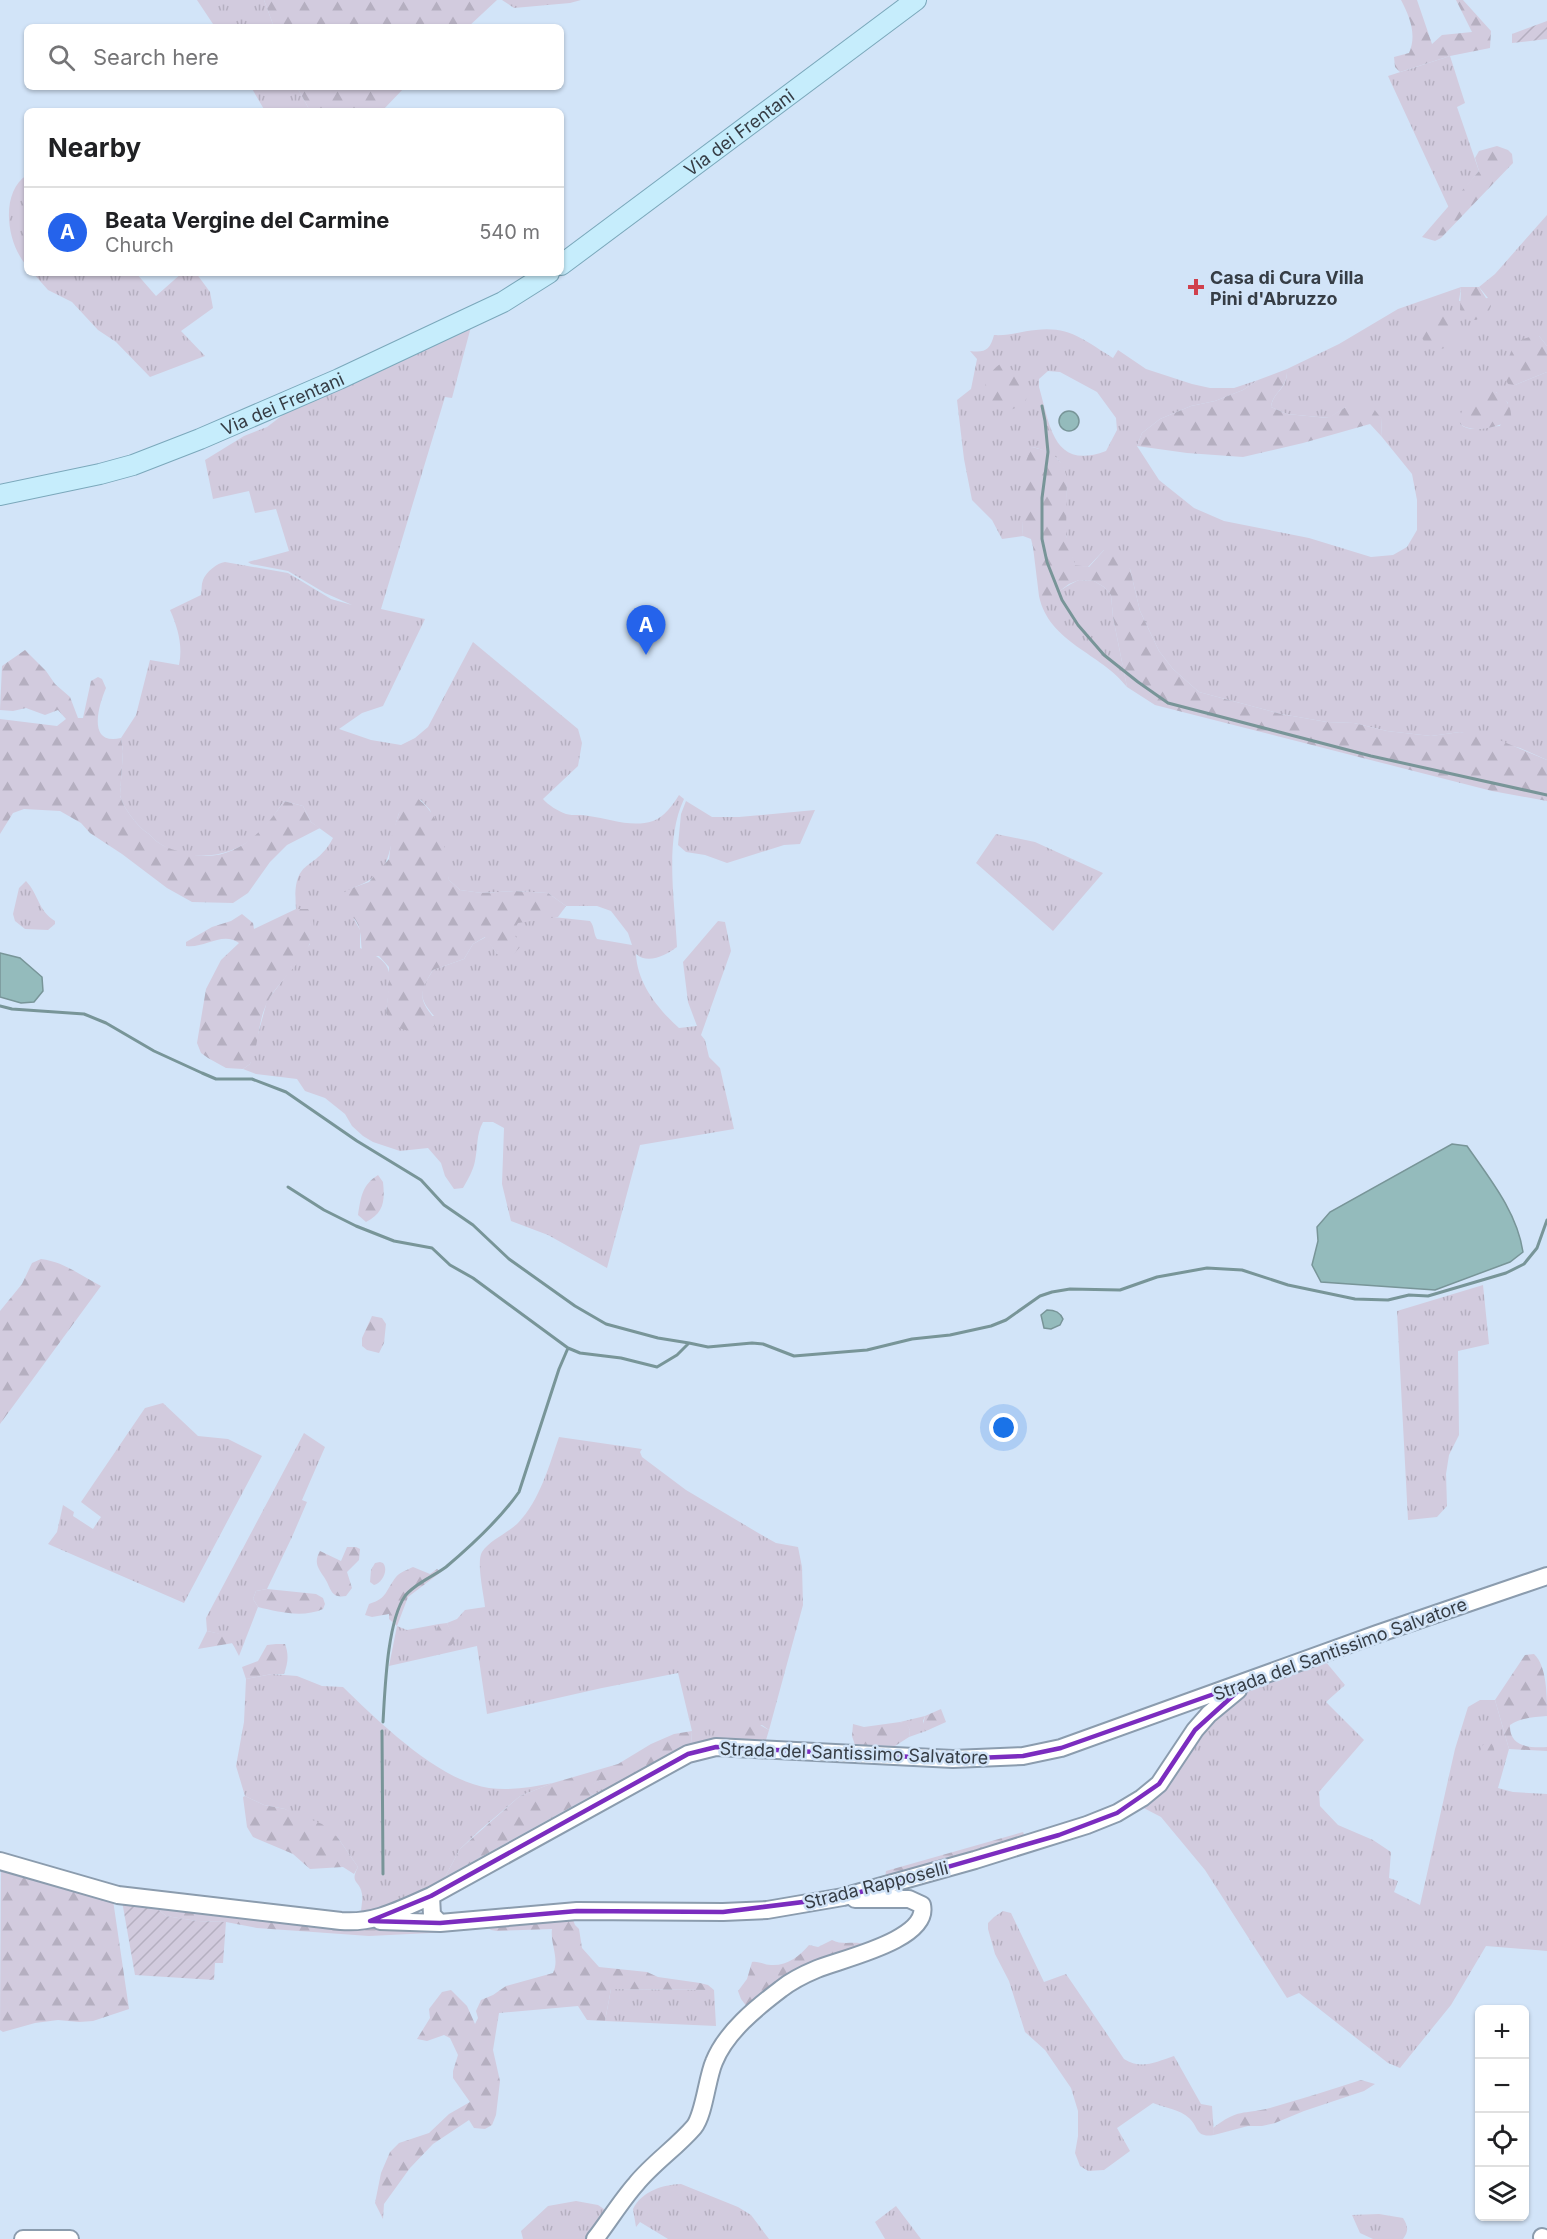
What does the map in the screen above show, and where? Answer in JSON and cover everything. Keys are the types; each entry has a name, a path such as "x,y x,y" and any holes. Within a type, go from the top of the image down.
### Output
{"main road":[{"name":"Via dei Frentani","path":"564,263 916,0"},
{"name":"Via dei Frentani","path":"0,495 133,465 200,439 466,320 503,302 544,276"}],"street":[{"name":"Strada del Santissimo Salvatore","path":"0,1861 118,1895 341,1921 370,1921 390,1915 431,1896 688,1754 716,1747 953,1759 1023,1756 1061,1748 1388,1630 1547,1576"},
{"name":"Strada Rapposelli","path":"370,1921 440,1923 577,1911 767,1910 843,1897 1059,1835 1117,1813 1142,1798 1159,1784 1209,1714 1248,1682"},
{"path":"1182,1705 1190,1738"},
{"path":"431,1896 432,1915 440,1923"},
{"path":"595,2239 636,2184 696,2125 714,2061 727,2039 743,2021 783,1988 808,1974 890,1943 916,1925 924,1911 922,1905 909,1899 862,1900 843,1897"},
{"path":"23,2239 70,2239"}],"highlighted area":[{"path":"1248,1682 1195,1730 1159,1784 1117,1813 1059,1835 843,1897 723,1912 577,1911 440,1923 370,1921 431,1896 688,1754 716,1747 953,1759 1023,1756 1061,1748"}],"green space":[{"path":"197,0 264,0 273,24 213,24"},
{"path":"264,0 497,0 471,24 273,24"},
{"path":"502,0 581,0 514,8"},
{"path":"1401,0 1417,0 1432,44 1442,35 1472,32 1456,0 1463,0 1491,31 1490,48 1450,56 1400,72 1395,67 1394,57 1409,53 1412,40 1410,19"},
{"path":"1547,21 1547,39 1512,43 1512,34"},
{"path":"1450,56 1465,103 1457,107 1479,171 1449,208 1388,76"},
{"path":"253,90 299,90 308,108 263,108"},
{"path":"299,90 402,90 385,108 308,108"},
{"path":"1497,146 1512,154 1513,163 1441,238 1435,241 1422,237 1479,171 1475,158 1479,151"},
{"path":"24,178 24,262 14,244 9,218 13,193"},
{"path":"1547,215 1547,346 1539,336 1515,385 1547,372 1547,760 1520,748 1460,732 1431,736 1387,731 1354,723 1327,722 1281,714 1199,692 1173,669 1159,651 1140,611 1130,569 1104,550 1088,567 1075,566 1066,534 1066,480 1064,469 1058,460 1048,452 1032,447 1022,519 1023,536 1002,539 992,520 972,500 964,459 957,400 971,389 977,359 970,351 986,349 991,344 994,335 1058,330 1077,336 1113,358 1118,350 1146,369 1192,384 1210,388 1234,388 1258,380 1243,390 1215,401 1191,406 1160,419 1142,433 1137,446 1159,480 1194,508 1224,521 1309,538 1371,557 1393,555 1407,547 1417,530 1417,500 1412,474 1382,437 1381,418 1346,407 1329,418 1287,414 1271,407 1273,401 1283,386 1287,369 1339,344 1398,309 1461,287 1459,301 1488,298 1479,287 1495,274","holes":["1048,371 1060,372 1097,392 1116,418 1117,430 1106,451 1088,456 1075,455 1064,450 1057,441 1051,429 1039,387 1039,379","1496,392 1508,403 1500,426 1469,429 1460,424"]},
{"path":"36,276 139,276 156,296 179,276 198,276 210,292 213,308 181,331 205,356 150,377 116,342 98,330 72,302 48,290"},
{"path":"1461,287 1479,287 1491,306 1488,313 1476,320 1467,318 1460,310"},
{"path":"1441,312 1453,326 1454,339 1453,344 1435,350 1427,346 1419,329 1426,315"},
{"path":"472,323 452,398 445,397 381,609 425,619 383,706 362,713 339,729 371,740 401,745 415,738 428,727 473,642 578,729 582,743 578,766 543,799 550,806 569,815 586,815 637,824 661,817 679,795 684,799 674,833 672,852 677,947 662,956 651,959 636,954 637,965 650,995 671,1021 679,1028 697,1026 688,1002 683,962 718,921 725,922 731,951 701,1035 705,1040 709,1057 720,1068 734,1129 640,1145 607,1268 548,1235 511,1221 502,1184 504,1128 493,1122 483,1122 472,1172 463,1188 454,1189 445,1176 441,1163 428,1148 400,1151 373,1142 352,1126 345,1114 325,1098 305,1091 297,1079 256,1074 243,1069 250,1064 267,1001 310,944 308,909 296,909 297,880 301,872 319,857 333,838 311,822 303,806 284,801 266,826 247,842 235,849 208,856 181,853 156,841 134,820 120,795 123,751 121,738 136,715 150,660 179,665 179,637 170,610 201,595 203,580 212,568 225,562 288,573 331,599 352,605 325,593 288,571 248,562 289,551 276,509 255,513 249,491 213,499 205,460 244,436 267,427 296,405","holes":["421,800 430,810 449,880 460,890 482,893 514,891 548,893 566,906 597,906 611,911 628,933 632,945 597,939 590,921 553,917 518,922 497,954 486,937 473,944 464,959 433,970 422,993 425,1003 434,1016 386,1013 389,973 381,960 360,948 360,930 354,919 352,888 376,876 383,868 399,813"]},
{"path":"1539,336 1547,346 1547,372 1515,385 1508,384 1504,376 1513,348 1523,339"},
{"path":"1000,364 1012,370 1024,382 1026,401 1015,408 1004,410 996,408 985,394 990,374"},
{"path":"1287,369 1283,386 1274,397 1271,407 1287,414 1328,418 1346,407 1364,405 1374,409 1381,418 1382,437 1370,424 1243,457 1187,453 1137,446 1142,433 1160,419 1191,406 1215,401 1243,390 1258,380"},
{"path":"1488,389 1498,393 1506,400 1511,420 1493,427 1478,429 1460,424 1462,412 1468,402"},
{"path":"1032,447 1051,452 1063,465 1067,478 1066,535 1075,565 1089,567 1104,550 1120,550 1130,569 1140,611 1159,651 1173,669 1199,692 1281,714 1327,722 1354,723 1387,731 1431,736 1460,732 1492,737 1547,760 1547,801 1492,791 1155,705 1127,687 1111,595 1104,587 1094,581 1079,580 1069,584 1053,596 1039,596 1031,539 1023,536 1022,479"},
{"path":"1079,580 1094,581 1111,595 1127,687 1104,665 1064,636 1045,612 1039,596 1055,593"},
{"path":"25,650 46,671 55,684 70,697 78,718 83,718 91,681 98,677 102,679 106,688 98,713 99,730 103,736 110,739 121,738 123,751 120,795 134,820 165,847 199,856 229,852 254,837 284,801 303,806 311,822 320,828 287,845 270,862 248,893 233,903 192,902 167,888 90,833 81,823 60,811 24,809 13,813 0,834 0,719 57,726 66,719 58,710 45,715 26,708 13,711 0,710 2,666"},
{"path":"412,795 430,811 436,821 444,844 449,880 460,890 482,893 514,891 548,893 566,906 558,917 518,923 513,932 521,946 510,958 497,954 485,937 473,944 464,959 433,970 422,996 434,1019 435,1026 416,1032 396,1026 386,1013 389,967 379,956 364,956 358,924 343,907 341,894 369,882 389,859 392,835 399,813"},
{"path":"686,801 712,817 739,817 815,810 800,844 784,845 727,863 705,855 686,852 678,845 681,814"},
{"path":"996,834 1035,842 1103,873 1053,931 976,863"},
{"path":"26,881 42,908 55,921 55,924 48,930 25,929 15,921 13,914 19,888"},
{"path":"296,909 308,909 313,922 313,934 309,946 264,1009 250,1064 243,1069 226,1068 201,1053 197,1043 206,989 221,960 239,943 220,939 186,946 186,942 242,914 253,923 254,929"},
{"path":"378,1175 383,1182 382,1206 377,1215 366,1222 358,1215 361,1197 365,1187"},
{"path":"41,1259 65,1266 101,1286 0,1424 0,1311 22,1284 32,1263"},
{"path":"1483,1285 1489,1344 1458,1351 1459,1435 1449,1455 1446,1474 1447,1506 1437,1517 1408,1520 1397,1311"},
{"path":"372,1316 382,1318 386,1324 384,1343 379,1353 362,1346 362,1338"},
{"path":"163,1403 198,1436 228,1439 262,1456 184,1603 48,1544 57,1532 63,1505 74,1512 73,1516 93,1529 101,1517 81,1502 145,1408"},
{"path":"304,1433 325,1447 302,1500 307,1502 292,1537 267,1589 256,1591 253,1599 258,1607 239,1656 227,1638 207,1631 206,1618"},
{"path":"559,1437 642,1449 640,1452 642,1457 686,1490 776,1543 798,1547 802,1567 803,1605 769,1730 762,1725 720,1740 691,1745 692,1731 678,1673 487,1714 477,1646 389,1666 397,1626 407,1630 439,1624 436,1630 454,1639 447,1623 457,1619 465,1610 485,1607 480,1571 482,1552 514,1527 526,1514 543,1482"},
{"path":"347,1547 360,1549 359,1560 347,1572 352,1588 346,1596 337,1596 318,1567 317,1558 320,1551 341,1561"},
{"path":"380,1562 385,1566 385,1573 380,1582 374,1585 370,1582 371,1570 375,1563"},
{"path":"413,1567 430,1574 437,1569 441,1572 408,1597 397,1626 389,1619 389,1614 372,1617 365,1615 369,1604 386,1594 398,1575"},
{"path":"267,1589 316,1594 323,1598 325,1604 323,1609 299,1614 258,1607 253,1599 256,1591"},
{"path":"447,1623 455,1639 450,1646 440,1648 434,1642 436,1630 439,1624"},
{"path":"207,1631 226,1635 233,1643 198,1649"},
{"path":"285,1644 288,1659 284,1674 246,1679 242,1667 258,1661 267,1645"},
{"path":"1534,1654 1544,1674 1547,1716 1527,1718 1510,1725 1513,1738 1517,1742 1534,1747 1547,1747 1547,1751 1509,1749 1495,1700 1525,1655"},
{"path":"1321,1656 1345,1685 1326,1702 1364,1740 1319,1792 1320,1806 1338,1825 1373,1840 1391,1852 1389,1878 1398,1881 1394,1892 1420,1905 1455,1749 1468,1707 1480,1700 1495,1700 1509,1749 1498,1788 1513,1792 1547,1794 1547,1951 1486,1946 1451,2005 1400,2068 1388,2063 1299,1993 1287,1998 1205,1870 1161,1817 1138,1805 1246,1685"},
{"path":"272,1674 297,1676 322,1686 343,1687 410,1748 450,1774 470,1783 505,1789 553,1783 520,1796 480,1830 460,1849 445,1877 417,1894 380,1910 361,1913 362,1894 355,1879 358,1867 338,1838 285,1809 264,1805 245,1796 236,1766 244,1722 246,1679"},
{"path":"941,1709 946,1722 926,1731 923,1726 925,1716"},
{"path":"925,1716 923,1721 926,1731 909,1737 910,1730 907,1725 900,1722"},
{"path":"900,1722 907,1724 910,1730 909,1737 895,1746 855,1745 852,1736 853,1724 864,1727"},
{"path":"745,1723 756,1723 769,1730 766,1740 720,1740 722,1736"},
{"path":"692,1731 691,1745 624,1781 600,1780 588,1788 593,1795 445,1877 460,1849 520,1796 553,1783 618,1764 651,1744 674,1734"},
{"path":"1488,1741 1493,1747 1494,1759 1487,1766 1481,1763 1480,1754 1481,1748"},
{"path":"607,1779 624,1781 593,1795 588,1791 588,1787"},
{"path":"243,1797 264,1805 285,1809 322,1824 338,1838 358,1867 354,1874 343,1867 310,1869 293,1854 253,1837 247,1827"},
{"path":"1023,1832 1027,1842 885,1879 886,1871"},
{"path":"1,1869 113,1900 129,2009 93,2021 58,2020 35,2023 3,2032 0,2030"},
{"path":"122,1901 153,1905 166,1916 197,1921 226,1922 223,1963 215,1963 214,1980 135,1975"},
{"path":"153,1905 459,1929 451,1932 369,1936 257,1928 226,1922 197,1921 166,1916"},
{"path":"1003,1911 1011,1913 1044,1982 1066,1974 1124,2059 1143,2064 1174,2056 1201,2104 1212,2106 1214,2135 1203,2135 1186,2115 1153,2103 1117,2128 1130,2151 1104,2170 1088,2171 1080,2166 1075,2153 1078,2111 1071,2088 1045,2050 1025,2032 1009,1981 995,1954 988,1923"},
{"path":"572,1917 579,1929 582,1948 599,1967 647,1972 658,1977 708,1985 714,1990 611,1989 605,2021 587,2020 578,2006 499,2013 493,2050 500,2081 496,2115 492,2125 485,2129 474,2128 469,2120 433,2144 410,2168 384,2204 383,2219 375,2203 381,2173 390,2152 399,2143 429,2133 449,2114 470,2102 453,2078 458,2055 450,2038 444,2035 427,2041 417,2039 430,2018 429,2009 442,1992 451,1990 467,2006 475,2024 478,2018 476,2011 481,2000 506,1986 553,1973 556,1962 552,1929 497,1931 486,1926"},
{"path":"832,1940 840,1943 867,1945 751,2012 741,1999 738,1991 747,1979 752,1962 782,1964 802,1953 809,1945 818,1947"},
{"path":"611,1989 714,1990 716,2026 605,2021"},
{"path":"1361,2080 1375,2084 1364,2091 1275,2123 1248,2126 1214,2135 1213,2128 1229,2117 1270,2108"},
{"path":"681,2184 738,2207 751,2215 769,2239 668,2239 640,2222 636,2227 633,2209 647,2193"},
{"path":"576,2201 598,2205 607,2211 587,2239 523,2239 521,2231 548,2206"},
{"path":"896,2206 921,2239 885,2239 875,2222"},
{"path":"1379,2214 1403,2218 1407,2228 1403,2239 1373,2239 1360,2233 1352,2215"}],"shaded area":[{"path":"1069,411 1076,414 1079,421 1076,428 1069,431 1062,428 1059,421 1062,414"},
{"path":"0,953 20,958 42,977 43,991 34,1002 21,1003 0,997"},
{"path":"1452,1144 1467,1146 1493,1183 1515,1223 1523,1252 1510,1262 1435,1290 1321,1282 1312,1265 1318,1241 1317,1227 1330,1212"},
{"path":"1047,1310 1055,1311 1060,1315 1063,1319 1060,1325 1051,1329 1044,1328 1041,1315"}],"waterway":[{"path":"1042,406 1048,452 1042,498 1042,539 1047,562 1062,600 1078,625 1104,655 1138,682 1168,703 1371,756 1547,795"},
{"path":"0,1006 12,1009 84,1014 106,1023 154,1051 216,1079 252,1079 286,1092 357,1141 421,1180 444,1205 473,1225 509,1259 575,1306 606,1324 658,1338 689,1343"},
{"path":"288,1187 324,1210 356,1226 394,1241 432,1248 450,1265 473,1278 568,1348 580,1353 621,1358 657,1367 677,1355 689,1343 708,1347 763,1344 794,1356 867,1350 912,1339 950,1335 991,1326 1006,1320 1040,1296 1052,1292 1070,1289 1120,1290 1157,1277 1207,1268 1242,1270 1288,1285 1355,1299 1388,1300 1409,1295 1428,1296 1506,1273 1524,1264 1537,1248 1547,1220"},
{"path":"383,1722 388,1657 394,1622 399,1608 409,1592 446,1567 476,1541 519,1492 568,1348"},
{"path":"382,1731 383,1874"}],"place":[{"name":"Casa di Cura Villa Pini d'Abruzzo","path":"1196,287"},
{"name":"Beata Vergine del Carmine","path":"646,655"}]}
